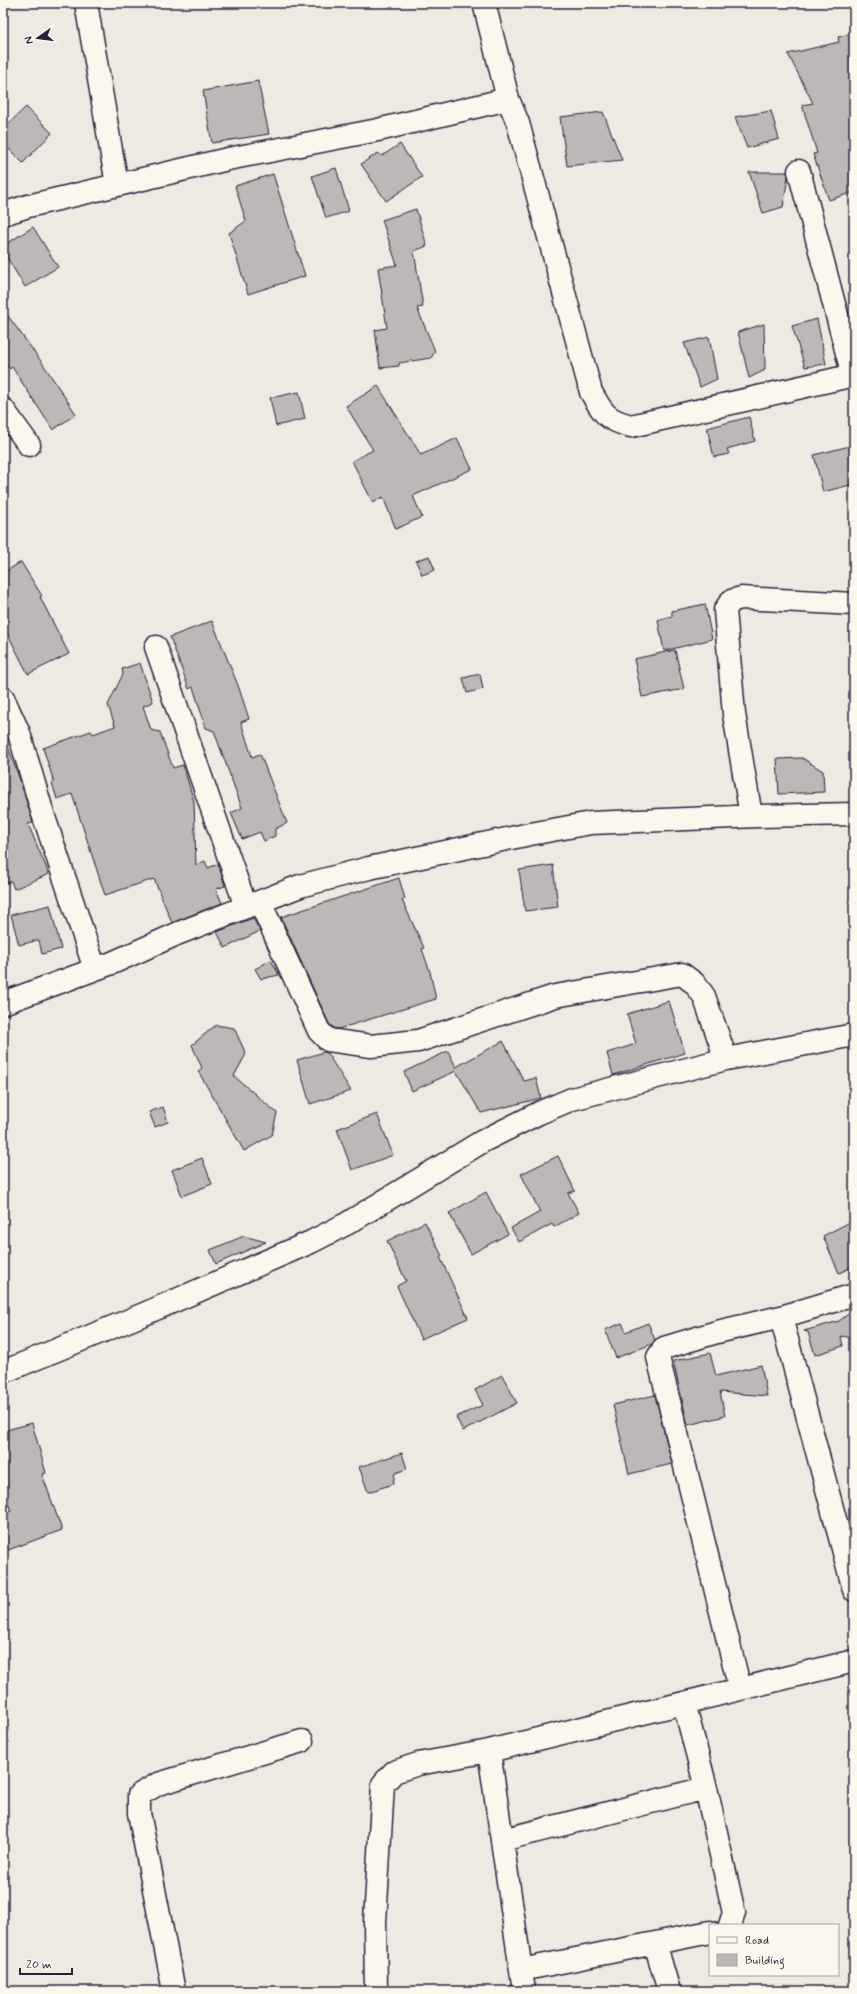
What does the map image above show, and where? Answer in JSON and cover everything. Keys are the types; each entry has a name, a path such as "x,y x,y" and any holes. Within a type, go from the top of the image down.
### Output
{"street":[{"path":"86,3 117,185"},
{"path":"484,3 508,99 518,123 591,392 599,408 613,421 631,426 854,376 799,171"},
{"path":"3,214 28,206 228,159 378,130 508,99"},
{"path":"3,408 29,445"},
{"path":"751,816 734,714 725,610 730,601 741,598 854,604"},
{"path":"156,647 253,904 319,1030 328,1040 371,1046 418,1041 555,996 682,974 694,983 704,996 726,1059"},
{"path":"3,698 19,733 43,814 95,969"},
{"path":"3,1003 95,969 180,933 300,886 369,868 530,834 591,823 751,816 854,814"},
{"path":"3,1372 137,1317 311,1242 348,1223 483,1141 539,1113 572,1100 726,1059 854,1035"},
{"path":"740,1689 658,1357 664,1348 717,1332 781,1317 854,1295"},
{"path":"781,1317 854,1590"},
{"path":"376,1991 375,1922 383,1784 394,1772 418,1764 489,1751 854,1661"},
{"path":"684,1703 706,1788 734,1913 730,1924"},
{"path":"174,1991 139,1813 139,1795 158,1784 302,1741"},
{"path":"489,1751 522,1981 655,1943 709,1932"},
{"path":"502,1840 706,1788"},
{"path":"655,1943 669,1991"}],"building":[{"path":"854,33 854,192 829,200 813,154 817,153 802,105 813,103 788,54 839,42 838,37"},
{"path":"258,81 269,134 212,143 203,91"},
{"path":"26,107 52,133 23,163 3,143 3,129"},
{"path":"771,111 779,139 747,148 735,117"},
{"path":"603,112 622,160 567,166 560,117"},
{"path":"400,144 422,177 386,201 361,164 378,153 382,156"},
{"path":"336,168 349,211 326,218 312,176"},
{"path":"749,172 787,172 788,177 783,207 763,213"},
{"path":"273,174 305,276 248,294 229,233 246,221 235,186"},
{"path":"416,209 427,246 414,251 423,307 417,308 435,351 431,358 399,363 399,366 380,368 375,330 387,328 378,268 397,265 382,220"},
{"path":"33,227 58,267 25,287 3,251 3,246"},
{"path":"3,309 43,364 76,414 53,430 12,367 10,369 3,360"},
{"path":"817,319 826,364 805,367 792,326"},
{"path":"764,324 765,370 749,378 738,332"},
{"path":"709,337 717,379 700,387 684,343"},
{"path":"378,386 421,455 457,438 472,469 413,496 422,517 396,529 383,497 373,503 352,461 373,450 346,406"},
{"path":"299,392 305,419 276,426 270,398"},
{"path":"749,417 755,441 727,449 729,454 714,457 707,428"},
{"path":"854,445 854,484 823,492 814,455"},
{"path":"429,556 435,570 422,575 416,561"},
{"path":"21,562 42,596 40,597 69,654 28,674 3,625 3,573"},
{"path":"705,604 712,639 664,651 658,620 672,616 672,611"},
{"path":"212,621 239,688 249,719 241,722 252,757 260,754 287,823 275,829 275,836 264,841 260,832 242,839 231,813 242,808 214,731 206,728 193,687 189,689 170,637"},
{"path":"675,650 684,689 642,697 634,659"},
{"path":"140,663 153,702 143,706 151,730 160,732 173,768 183,765 194,802 196,865 205,861 208,868 218,864 225,886 216,889 222,903 172,923 154,879 105,895 72,794 57,799 52,783 54,782 43,748 91,731 93,734 115,726 108,705 123,674 122,669"},
{"path":"480,674 483,689 467,693 463,678"},
{"path":"3,739 5,739 20,780 33,823 28,824 49,874 14,889 11,881 3,885"},
{"path":"802,758 823,771 824,792 779,794 777,759"},
{"path":"553,865 558,907 525,911 519,870"},
{"path":"399,878 405,899 402,900 424,948 422,949 430,972 436,999 338,1029 334,1028 329,1024 281,917"},
{"path":"50,905 61,949 42,954 39,940 19,945 11,915"},
{"path":"253,918 260,931 225,948 217,932"},
{"path":"271,960 279,975 261,979 255,969"},
{"path":"669,1001 685,1053 613,1075 607,1053 636,1044 627,1014"},
{"path":"216,1025 234,1028 246,1054 234,1076 277,1113 272,1135 244,1151 198,1071 202,1068 192,1045"},
{"path":"503,1041 524,1081 536,1078 541,1098 481,1113 456,1071 412,1091 404,1072 448,1051 456,1067"},
{"path":"324,1052 327,1053 351,1091 310,1104 297,1060"},
{"path":"163,1107 168,1122 155,1127 149,1112"},
{"path":"377,1114 393,1155 352,1170 337,1129"},
{"path":"558,1156 575,1191 568,1193 579,1213 554,1227 552,1224 519,1242 511,1228 540,1212 521,1174"},
{"path":"202,1158 212,1184 182,1196 172,1170"},
{"path":"486,1192 508,1234 471,1254 449,1213"},
{"path":"854,1220 854,1266 839,1273 823,1236"},
{"path":"425,1222 442,1256 440,1257 468,1318 421,1339 397,1286 406,1281 387,1241"},
{"path":"244,1236 266,1242 216,1264 210,1250"},
{"path":"854,1310 854,1338 841,1336 843,1346 815,1355 808,1332 804,1331 839,1321"},
{"path":"622,1323 626,1332 648,1323 655,1340 652,1344 616,1358 605,1330"},
{"path":"710,1353 716,1376 761,1365 767,1396 720,1392 725,1416 688,1425 673,1361"},
{"path":"502,1375 517,1403 463,1431 456,1417 483,1405 475,1390"},
{"path":"655,1395 672,1464 629,1474 613,1405"},
{"path":"32,1423 46,1473 42,1474 62,1530 3,1552 3,1514 11,1511 3,1490 3,1431"},
{"path":"402,1453 407,1469 395,1473 393,1484 368,1492 359,1467"}]}
